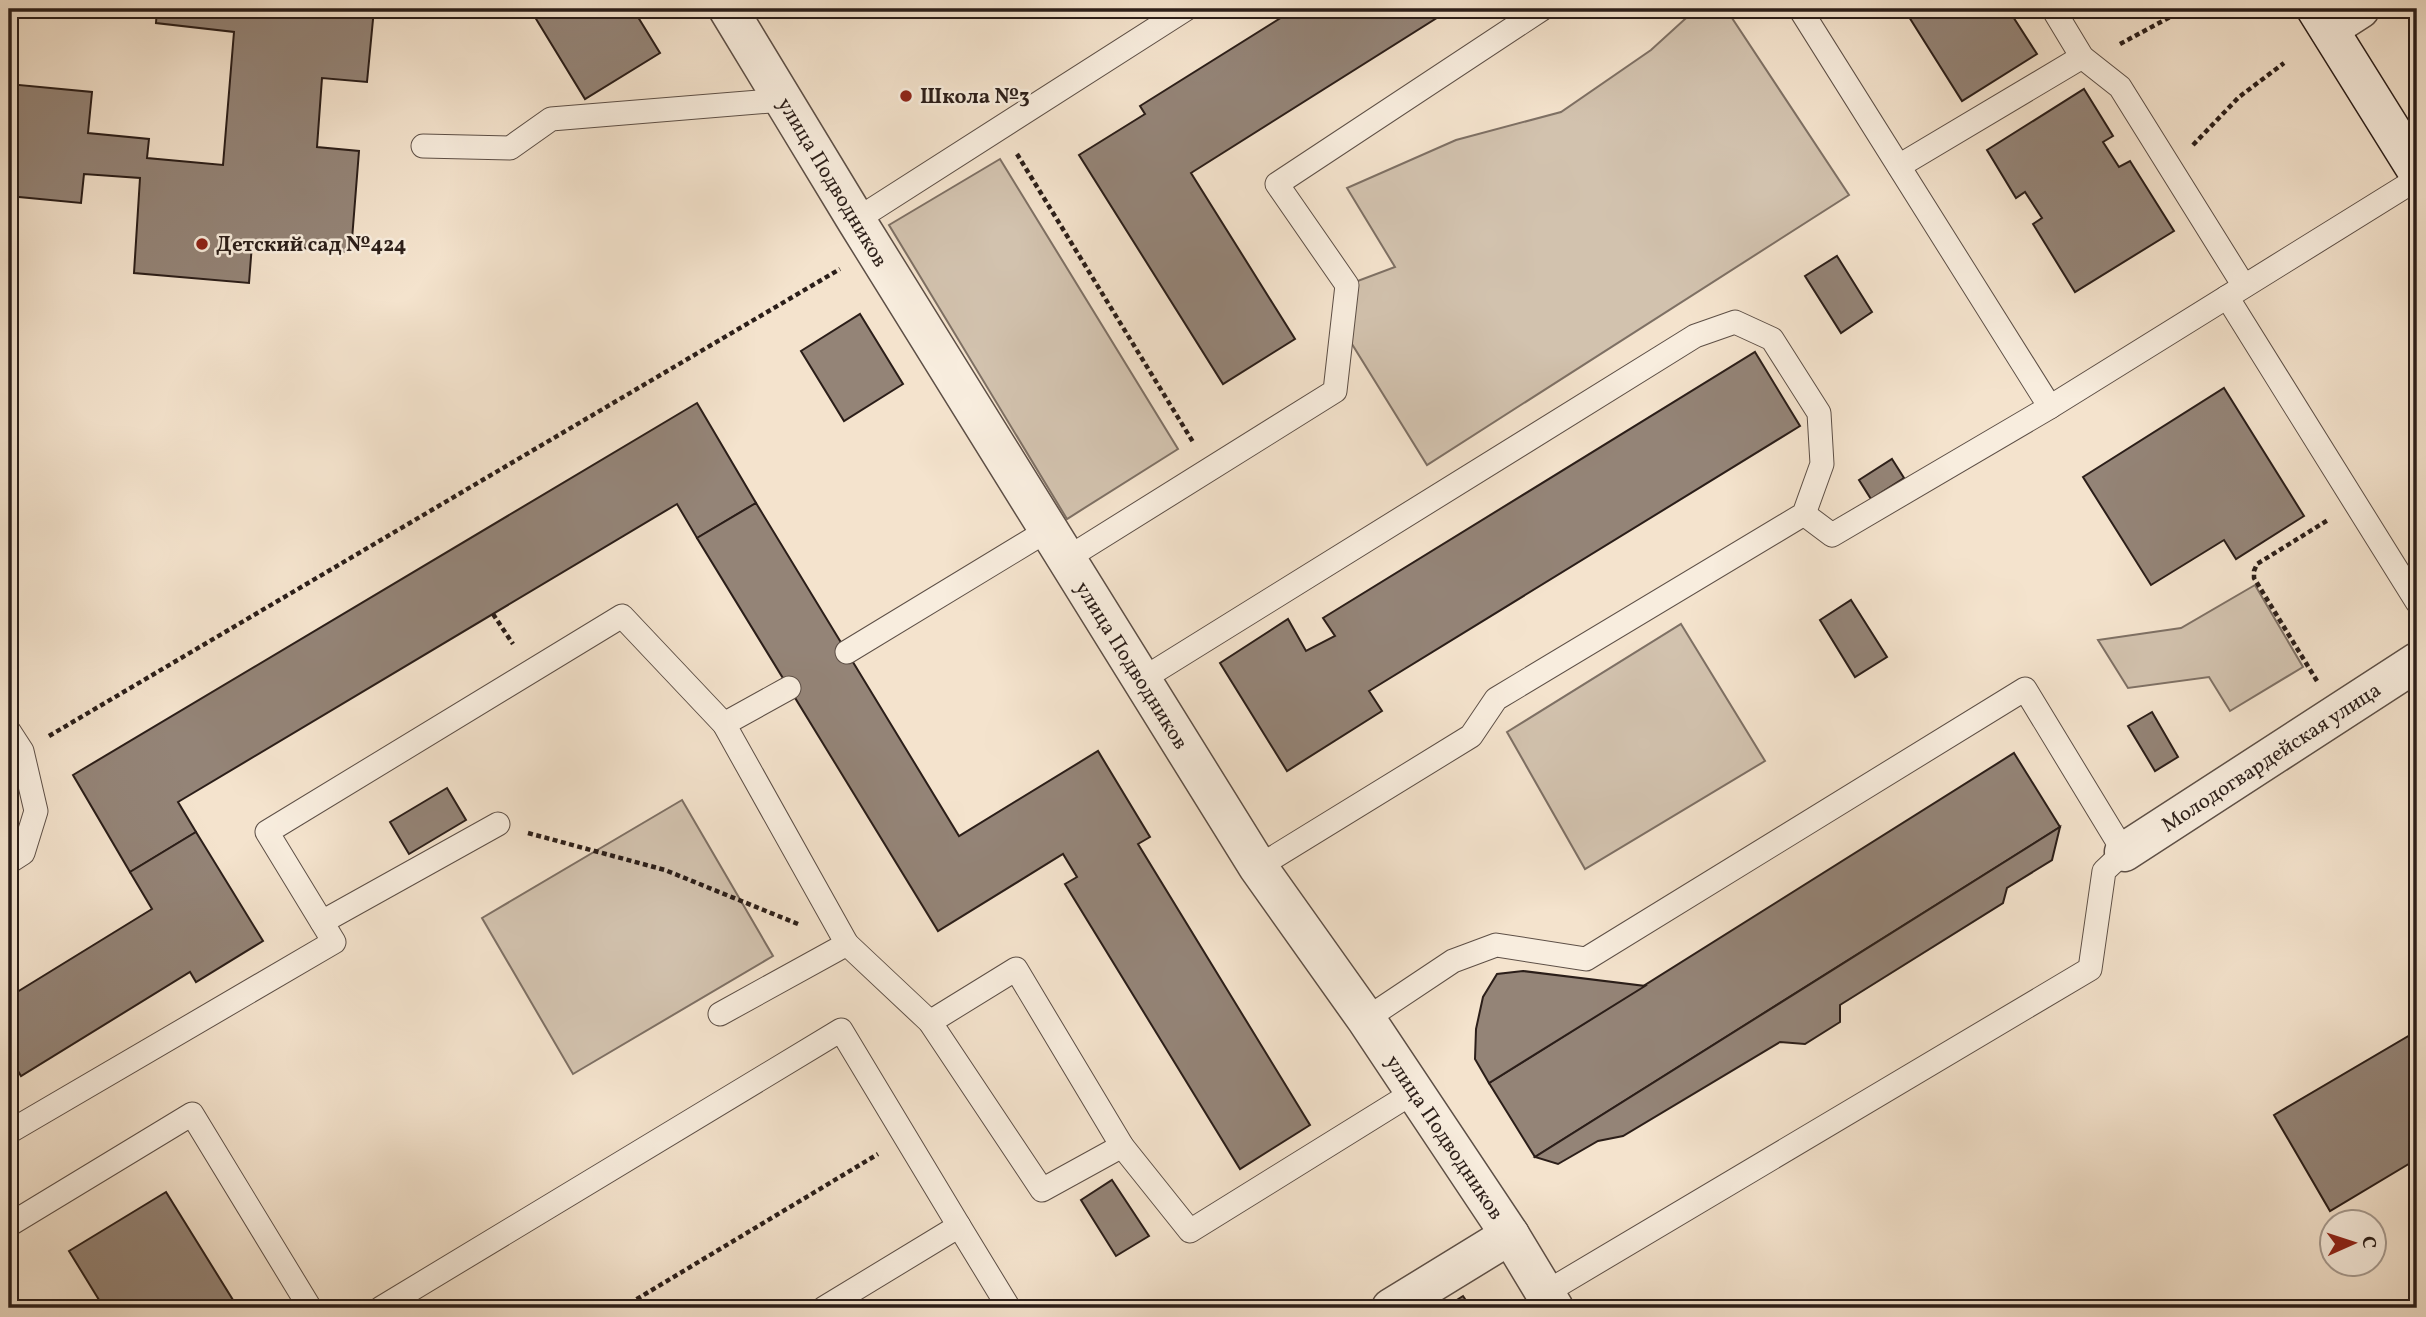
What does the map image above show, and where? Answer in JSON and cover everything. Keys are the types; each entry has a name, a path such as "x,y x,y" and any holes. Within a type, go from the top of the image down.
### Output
{"street":[{"name":"улица Подводников","path":"728,9 865,235 1258,867 1366,1019 1510,1235 1550,1301"},
{"path":"2335,15 2417,171"},
{"name":"Молодогвардейская улица","path":"2124,852 2417,662"},
{"path":"1391,1308 1510,1235"}],"lane":[{"path":"865,235 1001,127 1186,9"},
{"path":"847,652 1210,470 1335,391 1347,285 1277,184 1542,9"},
{"path":"1800,9 2050,407"},
{"path":"2053,9 2082,57 2120,87 2170,168 2235,292 2356,503 2417,602"},
{"path":"1899,166 2082,57"},
{"path":"423,146 510,148 551,119 783,100"},
{"path":"1804,514 1832,535 2050,407 2417,178"},
{"path":"1142,680 1695,336 1735,323 1772,338 1819,413 1822,464 1804,514 1496,699 1471,736 1258,867"},
{"path":"9,1132 334,942 267,832 622,616 724,724 847,944 930,1022 1042,1190 1122,1146"},
{"path":"724,724 789,688"},
{"path":"1366,1019 1453,961 1496,945 1587,959 2025,689 2124,852 2104,870 2090,969 1550,1301"},
{"path":"9,731 22,751 36,811 23,853 9,862"},
{"path":"322,922 498,824"},
{"path":"720,1014 847,944"},
{"path":"930,1022 1016,969 1122,1146 1190,1231 1414,1092"},
{"path":"381,1308 841,1030 1009,1308"},
{"path":"9,1225 192,1114 310,1308"},
{"path":"824,1308 959,1226"}],"path":[{"path":"2082,57 2118,45 2185,9"},
{"path":"2170,168 2239,97 2284,63"},
{"path":"1001,127 1210,470"},
{"path":"22,751 865,235"},
{"path":"2338,713 2254,578 2253,571 2257,565 2356,503"},
{"path":"498,824 665,870 847,944"},
{"path":"623,1308 906,1137"}],"shaded area":[{"path":"1696,9 1726,9 1849,195 1427,465 1342,328 1347,285 1395,267 1347,188 1456,140 1561,112 1651,50"},
{"path":"1000,159 1178,449 1067,519 889,225"},
{"path":"2255,585 2303,667 2230,711 2209,677 2128,688 2098,640 2181,628"},
{"path":"1681,624 1765,761 1585,869 1507,732"},
{"path":"682,800 773,956 573,1074 482,918"}],"building":[{"path":"157,9 374,9 367,82 322,78 317,147 359,151 351,252 252,244 249,283 134,273 140,178 84,174 81,203 9,196 9,84 92,92 88,133 149,139 147,158 223,165 234,32 156,23"},
{"path":"530,9 633,9 660,53 585,99"},
{"path":"1295,9 1451,9 1191,173 1295,339 1223,384 1079,155 1145,114 1140,106"},
{"path":"1904,9 2008,9 2037,54 1962,101"},
{"path":"2084,89 2113,136 2103,142 2119,167 2130,161 2174,231 2075,292 2033,224 2042,218 2025,192 2016,198 1987,150"},
{"path":"1837,256 1872,312 1841,333 1805,276"},
{"path":"860,314 903,384 844,421 801,351"},
{"path":"1755,352 1800,426 1369,691 1382,711 1287,771 1220,663 1288,619 1306,651 1335,636 1323,618"},
{"path":"2224,388 2304,516 2236,559 2224,540 2151,585 2083,477"},
{"path":"697,403 756,503 697,538 677,504 178,802 196,832 130,872 73,775"},
{"path":"1892,459 1904,478 1871,499 1859,480"},
{"path":"756,503 959,836 1098,751 1150,837 1138,844 1310,1125 1240,1169 1065,884 1077,877 1063,854 938,931 697,538"},
{"path":"1851,600 1887,657 1855,677 1820,620"},
{"path":"2152,712 2178,757 2155,771 2128,726"},
{"path":"2014,753 2060,827 1535,1157 1489,1083"},
{"path":"447,788 466,820 409,854 390,822"},
{"path":"2060,827 2052,860 2007,888 2003,903 1840,1005 1840,1022 1805,1044 1780,1042 1623,1136 1598,1141 1558,1164 1535,1157"},
{"path":"196,832 263,941 196,982 190,972 21,1076 9,1056 9,997 152,909 130,872"},
{"path":"1523,971 1645,986 1489,1083 1475,1059 1476,1029 1483,997 1497,974"},
{"path":"2417,1031 2417,1159 2335,1208 2328,1208 2274,1115"},
{"path":"1112,1180 1149,1236 1116,1256 1081,1200"},
{"path":"166,1192 238,1308 104,1308 69,1251"},
{"path":"1463,1296 1471,1308 1444,1308"}],"place":[{"name":"Школа №3","path":"906,96"},
{"name":"Детский сад №424","path":"202,244"}]}
